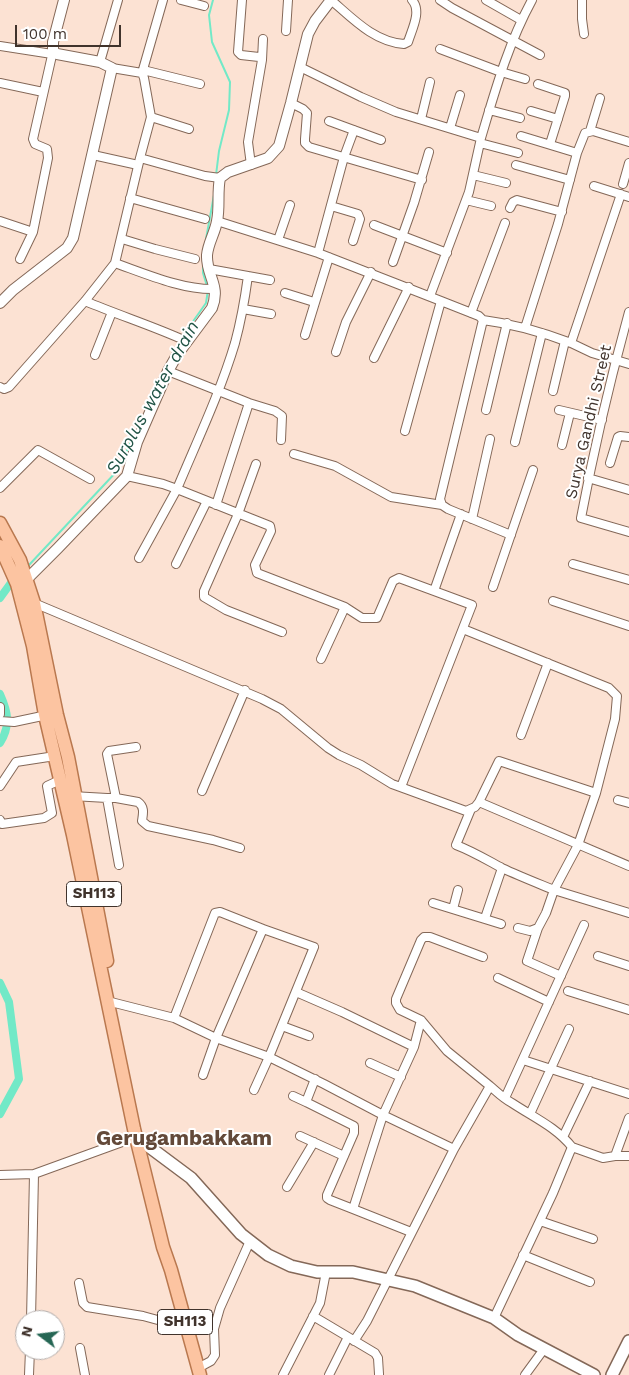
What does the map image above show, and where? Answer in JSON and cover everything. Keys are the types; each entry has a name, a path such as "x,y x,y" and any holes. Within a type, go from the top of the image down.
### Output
{"main road":[{"name":"SH113","path":"0,523 20,560 33,646 51,715 68,757 69,796 111,1002 131,1075 141,1133 140,1141 170,1244 171,1270 199,1371"},
{"name":"SH113","path":"0,546 34,603 51,715 55,756 60,780 69,796"},
{"path":"140,1141 191,1178 242,1234 268,1255 291,1266 317,1272 353,1272 415,1286 494,1318 518,1335 594,1375"},
{"path":"612,1375 629,1341"}],"street":[{"path":"20,259 33,232 38,215 48,158 47,149 33,142 53,42 64,0"},
{"path":"100,62 118,0"},
{"path":"0,387 4,389 9,387 85,301 115,263 151,116 142,72 163,0"},
{"path":"181,0 204,6"},
{"path":"242,0 238,52 241,56 259,57 262,60"},
{"path":"286,32 288,0"},
{"path":"93,155 139,162 217,178 228,172 268,158 279,146 308,34 331,0 364,29 377,36 404,44 408,42 416,15 417,9 412,0"},
{"path":"440,0 540,55"},
{"path":"430,296 466,200 501,72 521,20 532,0"},
{"path":"582,0 584,34"},
{"path":"489,1 521,20"},
{"path":"251,165 248,142 262,60 263,39"},
{"path":"0,46 52,52 100,62 112,68 200,84"},
{"path":"440,49 525,79"},
{"path":"300,67 396,112 450,128 481,141 518,153"},
{"path":"0,303 13,290 67,248 73,238 112,68"},
{"path":"0,82 43,92"},
{"path":"421,119 430,82"},
{"path":"538,84 565,93 550,144"},
{"path":"450,128 460,95"},
{"path":"590,131 600,98"},
{"path":"291,103 307,112 305,139 307,145 422,180"},
{"path":"490,110 520,118"},
{"path":"531,111 558,119"},
{"path":"151,116 190,129"},
{"path":"328,121 381,140"},
{"path":"318,253 344,157 354,130"},
{"path":"525,328 562,212 577,153 585,133 590,131 629,142"},
{"path":"522,136 577,153"},
{"path":"393,262 422,180 429,152"},
{"path":"623,184 629,163"},
{"path":"516,165 570,180"},
{"path":"473,175 506,184"},
{"path":"22,581 58,548 127,476 140,435 183,339 212,308 215,299 210,289 207,253 217,221 217,178"},
{"path":"594,186 629,197"},
{"path":"553,391 568,342 621,194"},
{"path":"130,198 205,219"},
{"path":"466,200 491,206"},
{"path":"510,208 513,202 517,200 562,212"},
{"path":"278,240 290,205"},
{"path":"331,206 358,214 360,218 353,241"},
{"path":"0,221 33,232"},
{"path":"217,221 371,272 479,316 483,320 507,323 542,333 592,353 629,364"},
{"path":"471,313 504,223"},
{"path":"374,225 447,253"},
{"path":"122,239 195,259"},
{"path":"305,335 329,257"},
{"path":"115,263 175,284 210,289"},
{"path":"209,269 270,280"},
{"path":"336,352 346,322 371,272"},
{"path":"139,558 177,490 218,390 235,343 248,276"},
{"path":"374,358 409,288"},
{"path":"285,293 314,302"},
{"path":"85,301 165,330 183,339"},
{"path":"405,431 441,301"},
{"path":"243,309 271,314"},
{"path":"95,355 112,312"},
{"name":"Surya Gandhi Street","path":"629,312 588,478 581,518 629,532"},
{"path":"442,505 441,493 483,320"},
{"path":"486,410 507,323"},
{"path":"515,442 542,333"},
{"path":"168,371 281,414 281,440"},
{"path":"216,505 249,403"},
{"path":"558,410 602,420"},
{"path":"562,445 570,412"},
{"path":"610,464 618,437 629,437"},
{"path":"472,518 490,439"},
{"path":"0,488 38,450 90,479"},
{"path":"294,454 335,466 392,497 442,505 511,535"},
{"path":"256,464 238,514 204,591 204,597 226,610 282,632"},
{"path":"493,587 533,470"},
{"path":"127,476 163,484 268,525 271,528 255,565 257,573 345,607 362,618 377,618 395,579 402,579 472,605 401,787"},
{"path":"588,478 629,490"},
{"path":"176,564 207,501"},
{"path":"434,591 461,514"},
{"path":"573,564 629,580"},
{"path":"553,601 629,626"},
{"path":"34,603 244,690 281,709 328,748 360,764 392,784 466,811 475,808 479,802 499,761 596,793"},
{"path":"320,659 345,607"},
{"path":"463,629 609,688 617,696 615,719 596,793 578,845 554,890 527,961 561,976"},
{"path":"521,735 548,663"},
{"path":"202,791 244,690"},
{"path":"0,707 1,719 14,722 51,715"},
{"path":"116,798 108,753 109,751 136,747"},
{"path":"0,786 16,762 55,756"},
{"path":"0,820 2,824 49,816 52,813 52,807 47,786 60,780"},
{"path":"69,796 116,798 138,802 143,810 142,821 148,826 213,840 240,848"},
{"path":"107,798 119,865"},
{"path":"618,800 629,803"},
{"path":"479,802 629,866"},
{"path":"471,809 456,845 479,854 502,868 554,890 629,914"},
{"path":"485,918 502,868"},
{"path":"453,909 458,890"},
{"path":"433,903 501,924"},
{"path":"174,1018 215,913 220,912 314,947 254,1090"},
{"path":"505,1098 584,926"},
{"path":"518,928 530,931 538,928"},
{"path":"203,1075 216,1038 263,929"},
{"path":"482,957 426,936 421,940 396,999 400,1010 421,1020 447,1051 505,1098 564,1137 572,1147 603,1158 629,1156"},
{"path":"598,956 629,966"},
{"path":"498,978 549,1002"},
{"path":"568,991 629,1010"},
{"path":"296,992 414,1047"},
{"path":"111,1002 174,1018 216,1038 269,1057 383,1115 454,1148"},
{"path":"353,1209 383,1115 414,1047 421,1020"},
{"path":"282,1026 309,1036"},
{"path":"530,1114 569,1029"},
{"path":"522,1060 629,1094"},
{"path":"370,1063 401,1077"},
{"path":"306,1102 315,1079"},
{"path":"564,1137 590,1081"},
{"path":"330,1375 351,1339 366,1321 454,1148 490,1086"},
{"path":"293,1096 354,1126 354,1133 327,1198 411,1232"},
{"path":"615,1156 629,1118"},
{"path":"300,1136 344,1156"},
{"path":"0,1176 34,1174 140,1141"},
{"path":"287,1187 314,1142"},
{"path":"494,1318 540,1221 572,1147"},
{"path":"31,1310 34,1174"},
{"path":"540,1221 593,1239"},
{"path":"199,1371 211,1361 214,1355 214,1330 220,1308 250,1241"},
{"path":"523,1256 590,1282"},
{"path":"283,1375 320,1303 326,1272"},
{"path":"79,1283 84,1303 91,1308 143,1316 187,1328"},
{"path":"313,1316 375,1353 378,1358 380,1374"},
{"path":"80,1348 85,1375"},
{"path":"525,1375 544,1349"},
{"path":"28,1375 29,1360"}],"waterway":[{"name":"Surplus water drain","path":"213,0 209,15 212,42 230,82 229,110 219,151 216,175"},
{"name":"Surplus water drain","path":"206,239 214,195"},
{"name":"Surplus water drain","path":"203,261 203,273 207,286"},
{"name":"Surplus water drain","path":"182,337 206,303 208,290"},
{"name":"Surplus water drain","path":"29,565 118,470 136,431"},
{"path":"0,598 13,580"},
{"path":"0,694 7,718 6,730 0,743"},
{"path":"0,983 9,1002 19,1079 0,1114"}],"district":[{"name":"Gerugambakkam","path":"184,1139"}]}
